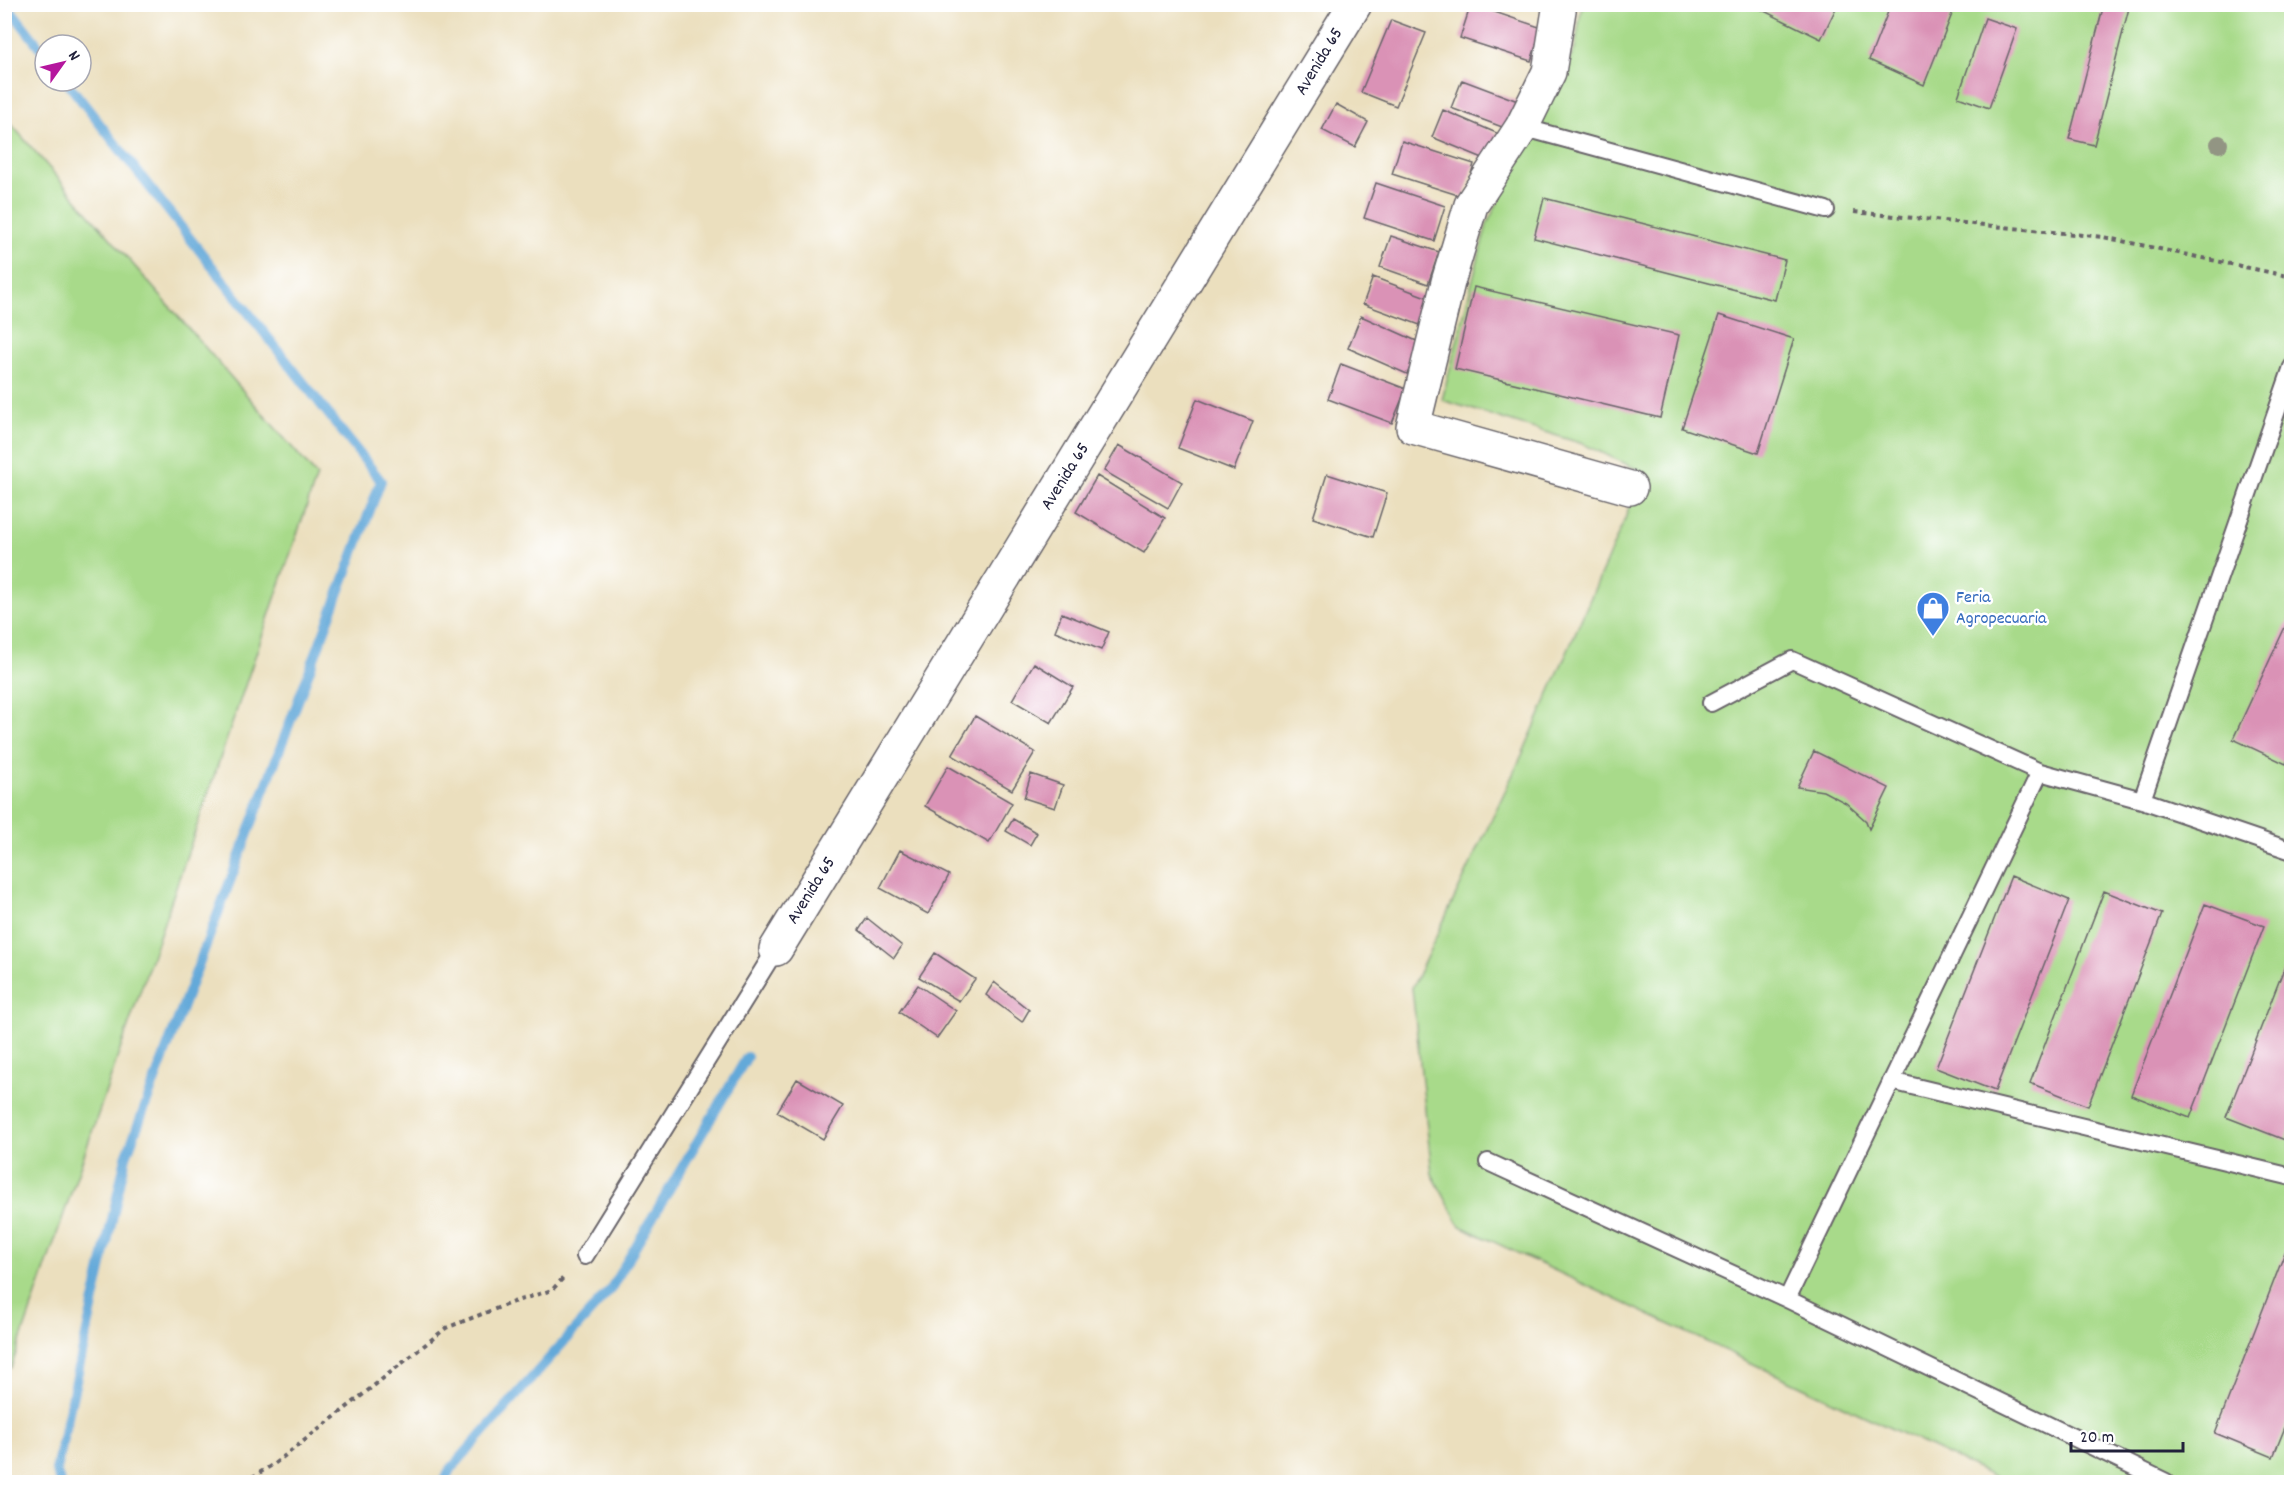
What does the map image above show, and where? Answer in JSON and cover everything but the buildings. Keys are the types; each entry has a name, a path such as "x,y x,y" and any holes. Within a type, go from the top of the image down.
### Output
{"street":[{"name":"Avenida 65","path":"776,949 1355,4"},
{"path":"1560,4 1549,72 1522,127 1472,205 1448,282 1413,428 1630,488"}],"lane":[{"path":"1522,127 1826,210"},
{"path":"2142,800 2292,367"},
{"path":"1711,703 1792,660 2040,772 2142,800 2292,851"},
{"path":"1787,1299 2040,772"},
{"path":"585,1256 776,949"},
{"path":"1891,1081 2292,1177"},
{"path":"1488,1162 1787,1299 2166,1482"}],"path":[{"path":"1826,210 2103,237 2292,278"},
{"path":"244,1482 274,1464 446,1329 513,1302 552,1290 585,1256"}],"green space":[{"name":"Feria Agropecuaria","path":"1582,5 2291,5 2291,1482 2005,1482 1460,1226 1432,1174 1412,988 1522,755 1625,519 1641,471 1583,444 1442,400 1487,224 1575,49"},
{"path":"5,117 317,476 11,1368 4,1367"}],"waterway":[{"path":"6,4 33,39"},
{"path":"60,1482 56,1470 126,1157 381,481 75,93"},
{"path":"443,1482 450,1470 610,1290 747,1057"}],"place":[{"name":"Feria Agropecuaria","path":"1933,637"}]}
